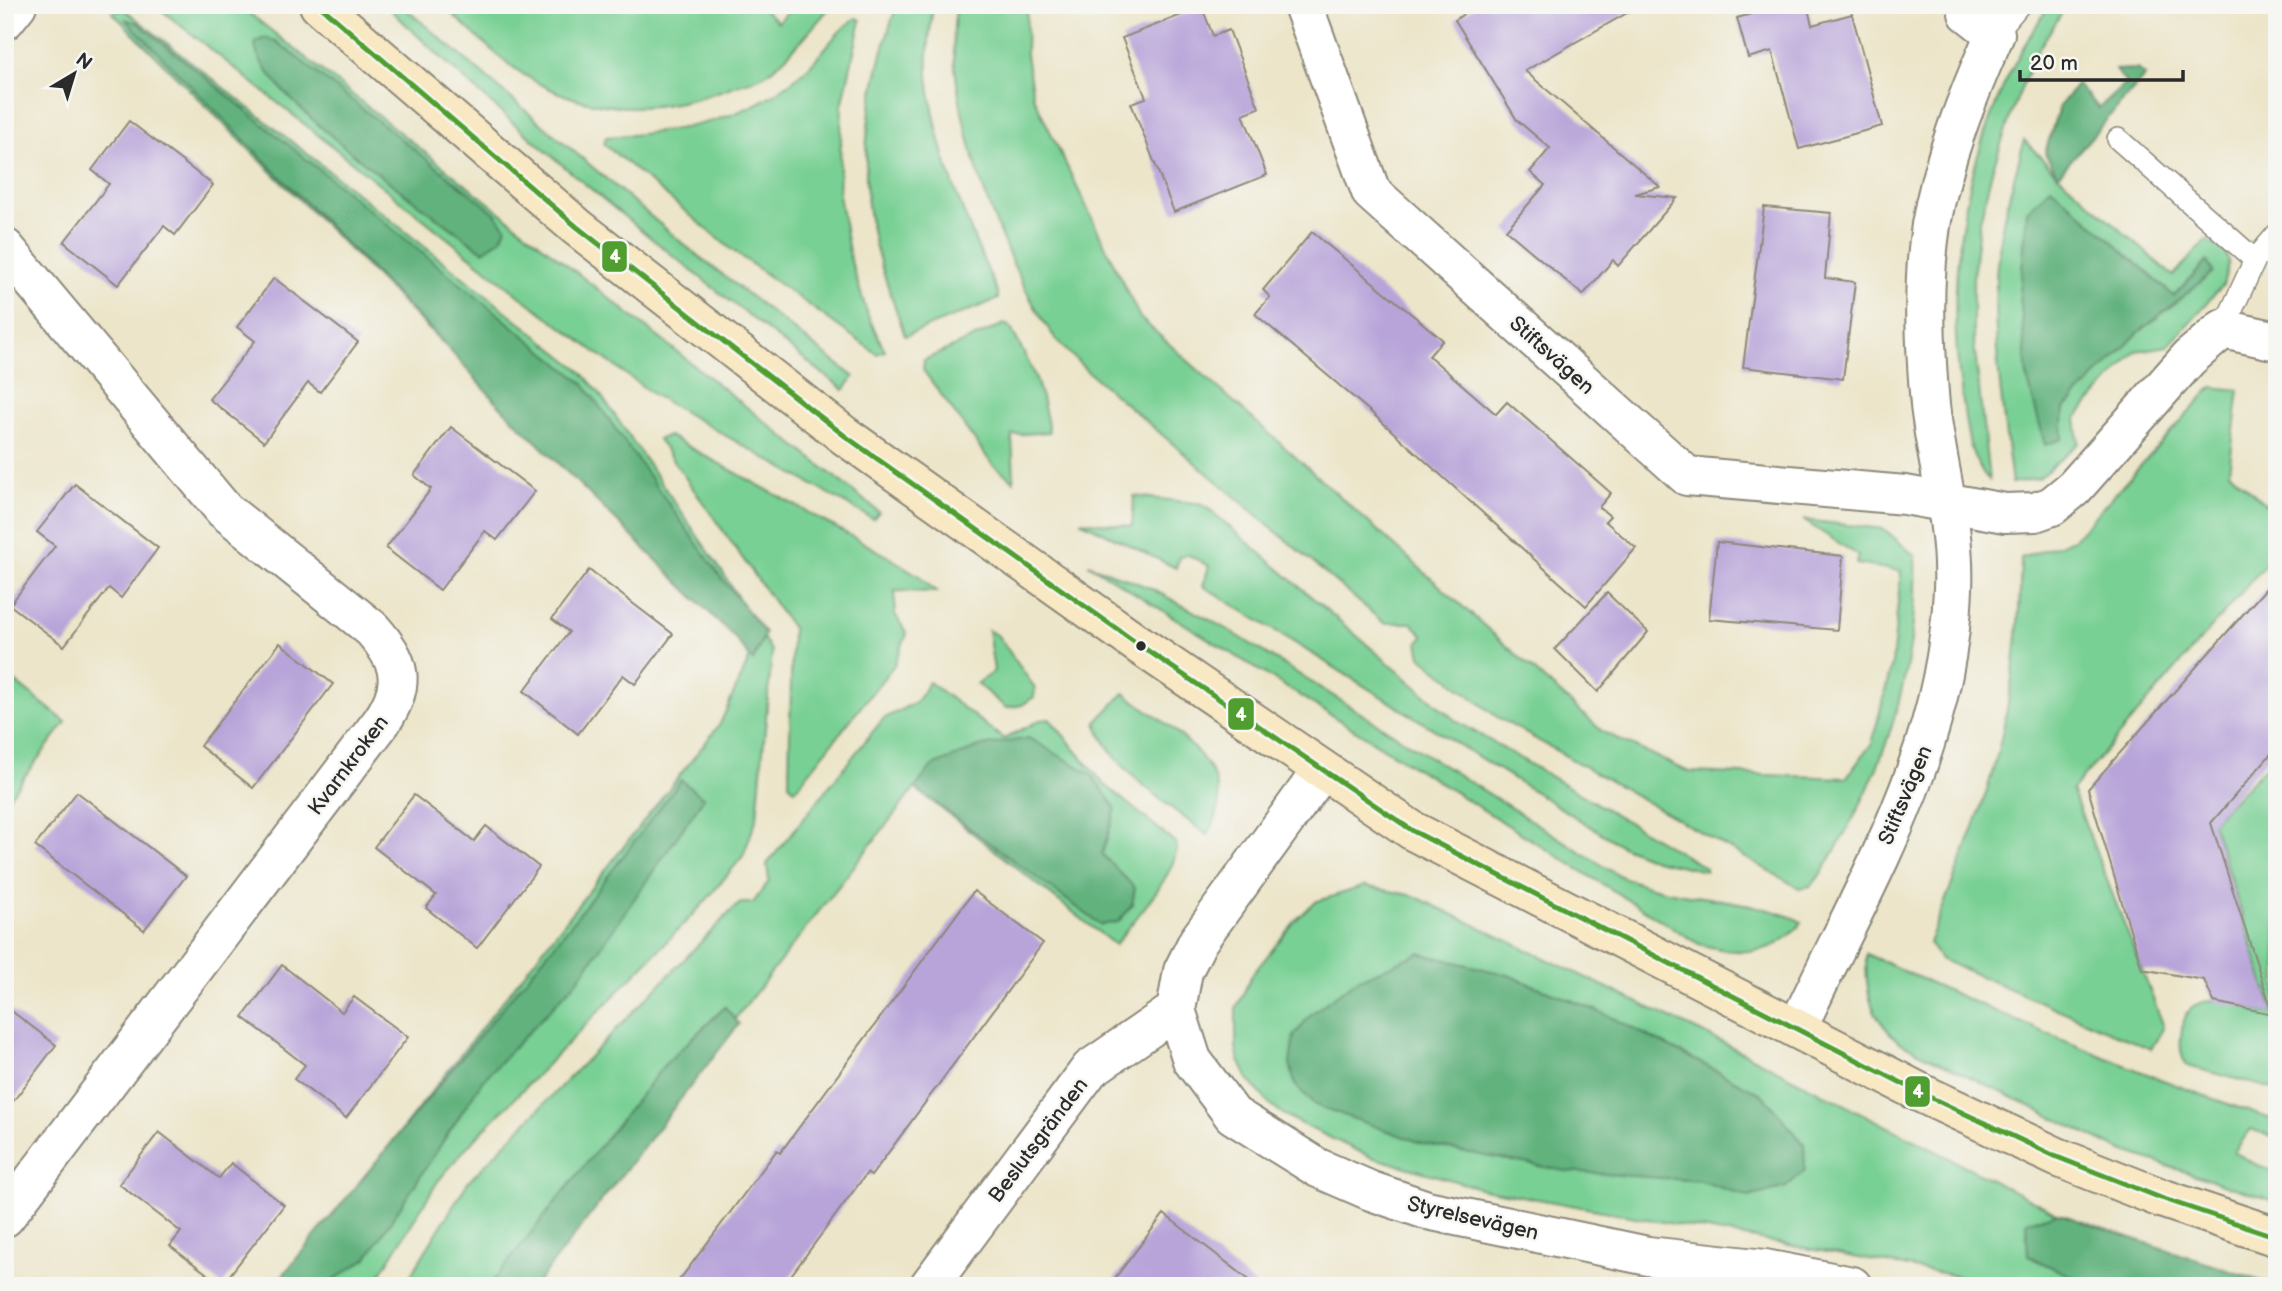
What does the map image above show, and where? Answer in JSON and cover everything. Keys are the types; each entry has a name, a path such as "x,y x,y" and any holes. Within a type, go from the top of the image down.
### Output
{"street":[{"path":"5,20 17,5"},
{"path":"319,5 577,227 845,436 1413,831 1797,1029 2057,1157 2161,1198 2277,1237"},
{"name":"Stiftsvägen","path":"1303,5 1371,192 1687,476 1905,495 2005,513 2035,512 2052,506 2074,488 2189,358 2223,329"},
{"name":"Stiftsvägen","path":"1797,1029 1905,801 1933,726 1942,689 1953,590 1947,503 1931,408 1926,350 1929,250 1940,186 1973,82 1981,24"},
{"name":"Kvarnkroken","path":"5,248 224,510 372,629 390,650 399,675 394,702 382,721 5,1217"},
{"path":"2223,329 2277,341"},
{"path":"1175,1010 1183,971 1198,941 1322,770"},
{"name":"Styrelsevägen","path":"1175,1010 1192,1060 1216,1096 1233,1115 1318,1168 1371,1191 1427,1210 1648,1256 1708,1274 1852,1286"},
{"name":"Beslutsgränden","path":"929,1286 1090,1069 1175,1010"}],"lane":[{"name":"Stiftsvägen","path":"1981,24 2020,5"},
{"path":"2118,139 2255,260"},
{"path":"2223,329 2255,260 2277,234"}],"green space":[{"path":"155,5 239,5 879,512 873,519 654,395 521,297"},
{"path":"386,5 401,5 687,247 854,377 844,390 609,204 495,107"},
{"path":"442,5 759,5 778,22 794,5 832,5 792,50 762,76 685,101 638,107 592,103 546,87 504,61"},
{"path":"897,5 933,5 928,75 938,132 954,187 998,293 998,299 905,336 875,244 866,184 868,123 873,93"},
{"path":"957,5 1027,5 1026,55 1033,96 1140,318 1603,732 1689,772 1846,778 1872,743 1892,664 1901,571 1856,564 1859,556 1803,520 1884,529 1915,556 1912,631 1898,704 1887,740 1858,809 1827,865 1811,886 1799,888 1497,717 1421,657 1418,642 1424,637 1412,623 1384,623 1087,371 1063,347 1031,300 994,220 978,174 965,127 957,82 954,41"},
{"path":"2050,5 2067,5 2034,56 1992,171 1979,225 1973,278 1973,333 1989,480 1972,451 1962,396 1956,294 1960,243 1968,192 1982,142 2000,94 2023,48"},
{"path":"124,9 579,369 598,391 723,573 772,652 757,817 743,856 704,903 465,1149 438,1181 373,1286 279,1286 720,724 752,653 112,12"},
{"path":"856,18 861,20 842,106 839,195 850,258 868,316 885,351 877,354 732,250 604,144 606,137 685,127 711,121 759,103 803,72 848,23"},
{"path":"125,19 138,23 583,383 720,576 765,633 753,661 733,636 500,406 439,338"},
{"path":"265,38 276,41 494,212 506,227 501,239 483,251 391,184 315,122 284,92 263,64 255,42"},
{"path":"2137,69 2145,76 2058,175 2045,153 2059,107 2077,84 2099,108 2126,83 2115,70"},
{"path":"2024,140 2058,175 2173,276 2206,240 2224,250 2229,261 2223,285 2168,346 2136,351 2076,418 2079,443 2039,478 2012,483 1997,358 1995,295 2003,221"},
{"path":"2051,187 2174,296 2207,261 2213,272 2138,333 2064,409 2062,439 2045,445 2027,377 2020,294 2027,211"},
{"path":"1004,324 1010,327 1035,377 1049,432 1012,435 1014,481 992,464 923,370 924,360"},
{"path":"2212,387 2239,390 2229,471 2277,515 2277,551 2072,790 2164,1027 2151,1049 1940,959 1929,943 1981,809 2001,738 2014,661 2021,558 2073,540"},
{"path":"669,436 884,554 919,576 936,592 895,591 895,614 907,634 894,665 795,790 789,784 792,628 658,439"},
{"path":"1134,496 1203,504 1455,720 1706,868 1706,871 1655,860 1622,846 1203,586 1209,566 1187,554 1179,557 1176,568 1080,521 1132,526"},
{"path":"1088,564 1150,588 1227,629 1616,874 1662,890 1756,906 1802,922 1792,934 1780,942 1755,951 1727,950 1699,944"},
{"path":"988,630 998,636 1035,688 1034,697 1022,705 1006,708 977,684 994,671"},
{"path":"5,674 66,722 5,802"},
{"path":"929,682 1004,739 1040,720 1050,719 1104,784 1177,844 1170,869 1162,883 1115,945 915,788 527,1286 404,1286 468,1182 734,908 741,903 753,903 769,881 767,864 883,719 916,702"},
{"path":"1124,693 1180,735 1211,770 1218,790 1218,812 1207,835 1143,785 1113,755 1103,739 1096,722"},
{"path":"1029,738 1091,774 1116,809 1102,854 1135,888 1132,905 1118,922 1101,925 915,788 932,766 982,746"},
{"path":"2277,755 2277,1090 2187,1066 2181,1053 2181,1044 2187,1014 2195,1005 2219,1002 2274,1014 2212,822"},
{"path":"681,780 704,798 578,980 483,1080 367,1258 324,1286 274,1286 568,928"},
{"path":"1365,886 1414,896 1732,1047 2057,1213 2026,1222 2075,1278 2108,1286 2012,1286 1483,1189 1371,1157 1295,1121 1272,1107 1248,1079 1239,1061 1236,1047 1236,1009 1252,975 1296,920 1315,902"},
{"path":"1419,953 1508,975 1603,1013 1762,1094 1804,1144 1805,1170 1786,1187 1749,1197 1701,1181 1565,1171 1424,1144 1315,1105 1295,1085 1290,1063 1294,1036 1311,1014 1357,980"},
{"path":"1866,954 2069,1043 2172,1084 2277,1121 2277,1139 2251,1129 2234,1152 2257,1165 2277,1171 2277,1202 2122,1151 1900,1043 1882,1023 1871,1003"},
{"path":"725,1007 739,1024 535,1286 489,1286 665,1064"},
{"path":"2057,1213 2275,1286 2108,1286 2075,1278 2028,1256 2026,1222"}],"building":[{"path":"1477,5 1641,5 1525,71 1660,187 1635,194 1677,198 1618,266 1613,260 1583,295 1506,230 1545,185 1530,172 1550,148 1517,120 1455,20"},
{"path":"1783,5 1807,5 1812,25 1852,14 1882,126 1799,149 1772,51 1748,58 1737,18"},
{"path":"1202,7 1213,36 1229,30 1259,108 1243,114 1267,175 1174,212 1131,103 1146,98 1122,38"},
{"path":"129,121 213,185 175,235 164,226 118,285 64,242 109,184 92,170"},
{"path":"1764,207 1831,213 1825,278 1855,282 1843,379 1743,367"},
{"path":"1312,232 1443,340 1429,356 1496,414 1507,402 1611,493 1599,507 1610,516 1605,521 1636,548 1586,606 1372,413 1255,314 1270,297 1263,290"},
{"path":"274,278 358,342 320,392 308,383 264,442 209,399 255,341 237,327"},
{"path":"451,427 535,491 497,540 485,531 440,590 386,548 431,489 414,475"},
{"path":"75,484 158,548 121,598 109,588 64,646 10,605 55,546 37,532"},
{"path":"1717,542 1843,556 1837,630 1709,619"},
{"path":"589,570 673,634 635,684 623,675 578,734 524,691 569,632 552,619"},
{"path":"2277,576 2277,747 2211,823 2273,1014 2214,1002 2204,980 2142,969 2088,789"},
{"path":"1607,593 1648,632 1598,692 1555,649"},
{"path":"280,643 333,684 253,788 200,746"},
{"path":"77,792 186,876 144,930 35,846"},
{"path":"414,795 474,841 486,826 539,867 477,948 426,908 436,895 374,847"},
{"path":"974,891 1043,943 871,1176 867,1173 783,1286 675,1286 777,1150 780,1153"},
{"path":"282,965 342,1012 354,997 408,1037 346,1118 294,1079 305,1065 243,1017"},
{"path":"5,1006 56,1045 5,1112"},
{"path":"159,1132 219,1178 231,1163 284,1205 222,1285 170,1246 181,1232 119,1184"},
{"path":"1164,1214 1257,1286 1109,1286"}],"transit line":[{"name":"4","path":"319,5 577,227 845,436 1141,646 1413,831 1923,1094 2057,1157 2161,1198 2277,1237"}]}
